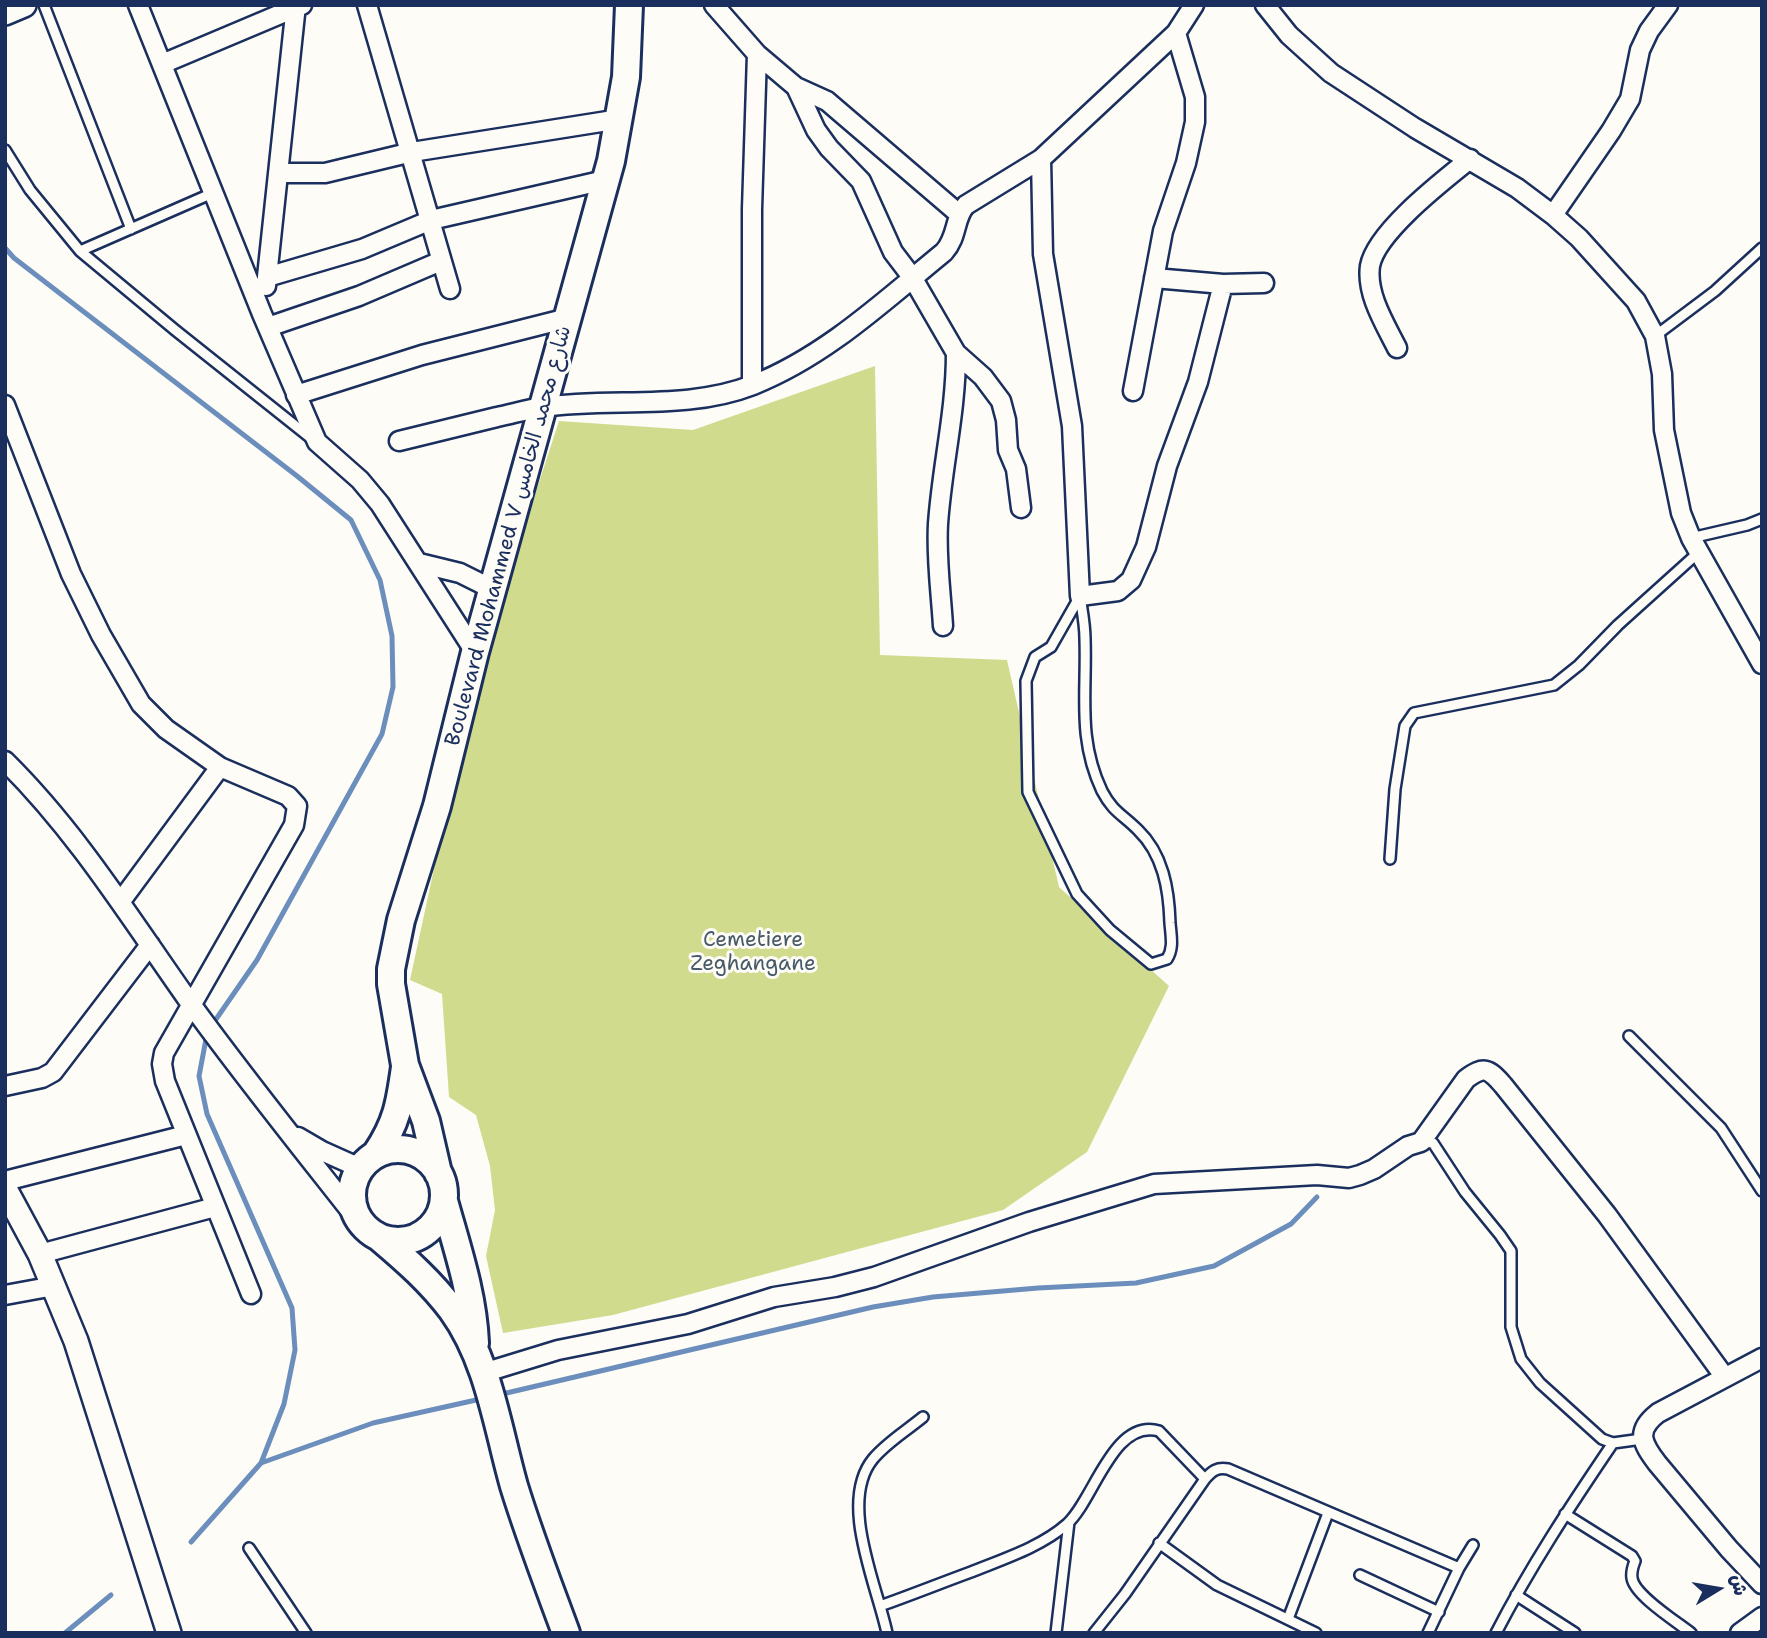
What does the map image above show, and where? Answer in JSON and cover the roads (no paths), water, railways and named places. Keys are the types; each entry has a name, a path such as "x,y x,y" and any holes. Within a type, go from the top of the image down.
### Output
{"main road":[{"name":"Boulevard Mohammed V شارع محمد الخامس","path":"438,1173 426,1121 405,1065 391,984 391,969 401,919 437,806 475,652 605,180 620,119 626,78 629,5"},
{"name":"Boulevard Mohammed V شارع محمد الخامس","path":"368,1161 390,1133 398,1114 405,1065"},
{"path":"483,1372 452,1310 419,1272 370,1230 354,1210 351,1196 353,1181 368,1161 387,1150 411,1150 422,1156 438,1173 468,1287 483,1372 515,1487 566,1633"},
{"path":"370,1230 393,1241 408,1241 421,1236 432,1227 440,1215 444,1201"}],"street":[{"path":"5,13 24,5"},
{"path":"138,5 265,321 317,442 371,492 475,652"},
{"path":"368,5 450,289"},
{"path":"714,5 757,54 796,87 827,101 959,214"},
{"path":"399,441 541,407 586,403 671,402 752,385 803,360 864,320 948,247 957,230 959,214 974,200 1041,159 1176,33 1194,5"},
{"path":"1265,5 1303,48 1331,73 1405,122 1517,188 1553,215 1579,238 1636,301 1655,336 1662,374 1664,430 1681,513 1695,545 1762,664"},
{"path":"1553,215 1630,99 1640,50 1649,31 1668,5"},
{"path":"162,64 298,6 267,277 265,321"},
{"path":"1133,391 1163,231 1186,163 1195,121 1195,97 1176,33"},
{"path":"752,385 752,209 757,54"},
{"path":"796,87 816,130 829,148 861,181 882,232 912,277 956,353 983,377 1001,401 1006,420 1008,450 1016,469 1021,508"},
{"path":"280,173 325,173 412,152 620,119"},
{"path":"1041,159 1043,254 1072,426 1080,596 1118,591 1131,580 1146,547 1167,466 1198,382 1223,284"},
{"path":"1397,348 1377,306 1370,278 1373,258 1388,236 1424,195 1470,159"},
{"path":"267,277 362,249 430,220 605,180"},
{"path":"265,321 359,296 441,261"},
{"path":"1154,278 1223,284 1264,283"},
{"path":"296,395 422,355 568,318"},
{"path":"943,626 938,524 945,457 954,412 956,353"},
{"path":"5,405 71,574 129,685 153,718 220,766 288,796 295,803 297,810 294,825 164,1053 162,1064 165,1082 251,1294"},
{"path":"419,563 460,573 492,589"},
{"path":"5,761 55,815 121,901 225,1050 370,1230"},
{"path":"121,901 220,766"},
{"path":"5,1087 42,1078 53,1072 150,945"},
{"path":"483,1372 558,1350 688,1324 761,1301 874,1277 1029,1222 1154,1184 1305,1176 1349,1178 1374,1169 1408,1146 1421,1142 1466,1079 1480,1070 1490,1072 1503,1084 1607,1215 1724,1376"},
{"path":"286,1129 322,1151 368,1161"},
{"path":"5,1181 186,1136"},
{"path":"5,1189 40,1254 94,1391 169,1633"},
{"path":"40,1254 215,1206"},
{"path":"5,1295 54,1286"},
{"path":"1762,1358 1658,1413 1646,1426 1642,1439 1645,1448 1657,1463 1762,1584"},
{"path":"1740,1633 1762,1617"}],"lane":[{"path":"44,5 131,229"},
{"path":"5,150 30,190 80,251 317,442"},
{"path":"80,251 215,192"},
{"path":"1655,336 1715,291 1762,248"},
{"path":"1390,859 1395,789 1405,726 1414,713 1554,685 1579,666 1695,545 1762,519"},
{"path":"1080,596 1085,636 1084,710 1090,760 1112,809 1138,830 1154,850 1161,865 1170,904 1172,951 1167,959 1151,964 1110,930 1077,894 1028,792 1026,681 1035,657 1051,647 1080,596"},
{"path":"1629,1036 1721,1128 1762,1191"},
{"path":"1421,1142 1433,1143 1465,1192 1508,1245 1513,1260 1511,1328 1521,1359 1540,1383 1602,1439 1612,1443 1642,1439"},
{"path":"887,1633 860,1525 859,1487 873,1459 923,1417"},
{"path":"880,1606 1002,1560 1049,1537 1069,1522 1120,1443 1145,1430 1159,1431 1205,1479"},
{"path":"1496,1633 1565,1514 1612,1443"},
{"path":"1094,1633 1125,1594 1205,1479 1217,1469 1228,1469 1459,1568"},
{"path":"1288,1619 1328,1513"},
{"path":"1565,1514 1632,1556 1635,1561 1631,1576 1634,1585 1647,1599 1691,1633"},
{"path":"1056,1633 1069,1522"},
{"path":"1159,1543 1217,1585 1316,1633"},
{"path":"1428,1633 1473,1545"},
{"path":"249,1548 306,1633"},
{"path":"1360,1575 1439,1612"},
{"path":"1516,1595 1575,1633"}],"waterway":[{"path":"5,248 14,258 351,520 380,580 392,636 393,687 382,734 257,960 212,1025"},
{"path":"191,1542 261,1463 284,1404 295,1350 292,1308 207,1114 199,1076 207,1034"},
{"path":"498,1395 873,1307 933,1297 1136,1283 1214,1266 1291,1224 1317,1197"},
{"path":"261,1463 373,1423 485,1398"},
{"path":"65,1633 111,1595"}],"park label":[{"name":"Cemetiere Zeghangane","path":"753,953"}]}
